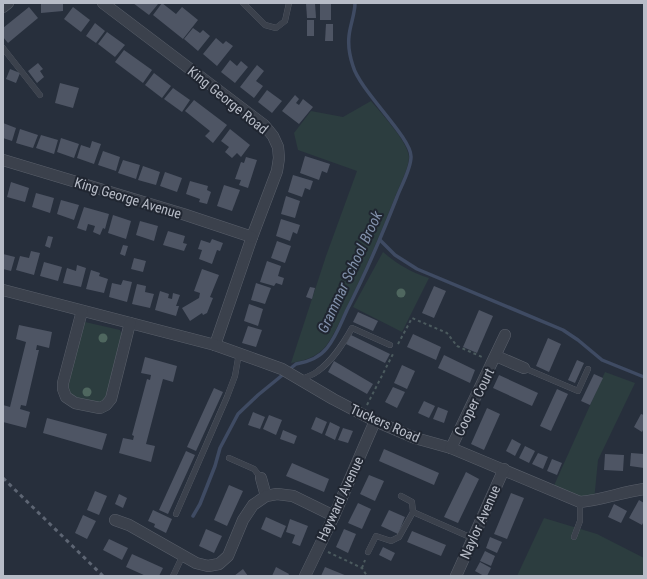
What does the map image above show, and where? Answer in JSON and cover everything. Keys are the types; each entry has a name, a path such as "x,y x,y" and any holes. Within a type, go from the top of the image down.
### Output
{"street":[{"path":"3,7 8,3"},
{"name":"King George Road","path":"103,3 264,125 273,136 278,147 279,158 277,171 252,237 215,345"},
{"name":"King George Avenue","path":"3,160 183,214 252,237"},
{"name":"Tuckers Road","path":"3,290 215,345 240,353 291,374 374,421 415,438 451,448 580,502"},
{"path":"82,311 63,383 63,389 66,397 75,403 100,408 109,402 130,323"},
{"name":"Cooper Court","path":"451,448 505,335"},
{"name":"Cooper Court","path":"494,359 524,368"},
{"name":"Hayward Avenue","path":"305,576 334,516 374,421"},
{"name":"Naylor Avenue","path":"456,576 504,469"},
{"path":"261,478 266,496"},
{"path":"580,502 594,501 629,491 644,489"},
{"path":"115,520 129,525 196,563 208,566 219,564 228,556 243,520 253,505 266,496 277,494 292,496 334,516"}],"lane":[{"path":"243,3 265,25 276,28 285,21 289,3"},
{"path":"3,48 40,95"},
{"path":"291,374 317,371 342,345 352,328 390,345"},
{"path":"176,514 227,398 235,376 240,353"},
{"path":"524,368 578,391 588,369"},
{"path":"228,458 254,469 261,478"},
{"path":"368,552 376,536 391,540 399,537 413,512 412,502 401,496"},
{"path":"574,537 580,521 580,502"},
{"path":"413,512 472,538"},
{"path":"173,576 183,555"}],"path":[{"path":"398,346 412,318 447,333 457,346 494,359"},
{"path":"362,415 394,352"},
{"path":"318,547 362,568 367,576"}],"shaded area":[{"path":"371,101 404,144 409,157 409,162 383,228 353,295 332,337 326,346 314,356 305,360 291,363 326,256 357,171 298,150 294,133 311,111 343,117"},
{"path":"383,252 405,268 429,278 402,332 353,307"},
{"path":"85,322 120,330 121,333 121,340 106,399 100,403 72,397 67,385"},
{"path":"605,372 635,383 598,460 594,501 552,490"},
{"path":"544,518 597,534 644,558 644,576 517,576"}],"building":[{"path":"41,3 63,3 63,11 41,13"},
{"path":"133,3 158,3 158,4 149,15"},
{"path":"162,3 176,14 182,7 198,20 183,39 153,15"},
{"path":"306,3 315,3 316,18 307,18"},
{"path":"320,3 331,3 331,20 320,20"},
{"path":"29,7 38,18 8,43 3,37 3,28"},
{"path":"73,7 90,20 81,32 64,19"},
{"path":"307,20 314,20 314,36 307,36"},
{"path":"95,23 105,31 96,43 86,36"},
{"path":"326,24 333,24 333,41 325,41"},
{"path":"193,28 200,33 203,30 210,36 198,51 184,39"},
{"path":"107,32 125,45 115,57 98,44"},
{"path":"216,38 223,44 226,41 233,46 217,66 203,54"},
{"path":"124,50 152,70 143,83 115,62"},
{"path":"230,60 237,66 241,61 248,67 235,83 221,72"},
{"path":"38,63 43,69 40,71 44,77 37,83 28,71"},
{"path":"257,65 264,71 256,81 263,86 254,98 240,87"},
{"path":"10,69 20,73 16,83 6,79"},
{"path":"154,73 171,86 162,98 145,85"},
{"path":"60,83 79,88 73,108 55,103"},
{"path":"173,88 190,100 182,112 164,99"},
{"path":"267,90 282,101 272,113 258,102"},
{"path":"295,95 299,99 296,103 299,105 303,99 313,107 299,124 282,111"},
{"path":"194,100 227,125 213,143 205,136 210,131 185,111"},
{"path":"3,123 16,128 12,141 3,138"},
{"path":"20,129 38,135 33,148 16,143"},
{"path":"230,129 250,145 241,157 237,153 232,158 225,152 229,147 221,141"},
{"path":"41,135 58,140 54,154 36,148"},
{"path":"61,138 79,144 74,158 57,152"},
{"path":"92,141 101,144 94,164 77,158 81,145 90,148"},
{"path":"103,151 120,157 116,171 98,165"},
{"path":"305,156 330,164 327,173 322,171 319,180 300,173"},
{"path":"246,157 257,160 248,188 239,185 241,180 235,179 241,162 244,163"},
{"path":"123,160 140,165 136,179 118,173"},
{"path":"143,166 160,172 156,185 138,180"},
{"path":"165,172 182,178 177,192 160,186"},
{"path":"293,175 313,181 310,190 305,188 302,197 288,192"},
{"path":"190,181 208,186 207,190 211,192 207,204 199,202 200,199 186,194"},
{"path":"11,182 29,188 25,202 7,197"},
{"path":"224,185 240,190 232,211 217,206"},
{"path":"36,193 54,198 50,213 32,207"},
{"path":"286,196 300,201 295,218 281,214"},
{"path":"61,200 79,205 74,220 57,214"},
{"path":"84,207 109,214 105,229 103,228 100,235 93,232 95,226 88,224 86,231 77,228"},
{"path":"113,215 131,221 126,239 108,233"},
{"path":"281,219 300,225 297,234 293,232 290,241 276,236"},
{"path":"140,221 158,226 154,241 136,235"},
{"path":"168,231 185,236 183,243 187,244 184,251 163,245"},
{"path":"48,236 53,237 50,248 45,246"},
{"path":"212,239 223,243 220,251 217,250 212,264 199,259 202,250 198,249 201,240 210,243"},
{"path":"277,241 291,246 285,263 271,258"},
{"path":"123,245 128,246 125,256 120,254"},
{"path":"31,251 40,253 34,275 16,270 20,256 29,258"},
{"path":"3,254 15,257 11,271 3,269"},
{"path":"134,258 146,261 143,272 131,269"},
{"path":"267,261 281,266 278,276 284,278 282,285 276,283 274,286 260,282"},
{"path":"44,262 62,267 58,281 40,276"},
{"path":"77,265 86,268 81,287 63,283 67,268 76,271"},
{"path":"202,269 219,275 210,297 213,298 207,313 203,315 202,313 190,321 182,308 199,298 200,293 194,291"},
{"path":"91,270 100,273 99,276 108,279 104,293 86,289"},
{"path":"123,280 132,282 127,302 109,297 112,283 121,285"},
{"path":"256,283 271,288 265,304 251,300"},
{"path":"137,284 146,286 145,292 154,294 150,308 132,304"},
{"path":"434,286 446,291 434,318 422,313"},
{"path":"310,287 315,288 312,299 306,297"},
{"path":"160,291 169,294 168,298 172,299 173,293 180,295 176,306 179,306 176,316 155,310"},
{"path":"249,304 263,309 258,326 244,321"},
{"path":"479,310 493,316 477,353 463,347"},
{"path":"358,312 378,321 373,331 353,322"},
{"path":"19,325 52,332 49,348 37,345 36,350 39,350 26,406 21,405 20,409 30,412 26,428 3,422 3,405 10,407 26,342 16,339"},
{"path":"248,326 262,330 256,347 242,343"},
{"path":"413,334 441,347 436,360 407,347"},
{"path":"351,335 390,354 385,363 346,344"},
{"path":"548,338 561,344 549,372 536,366"},
{"path":"444,355 475,370 470,383 438,368"},
{"path":"145,357 177,366 173,382 163,379 146,444 155,446 151,462 119,453 123,438 133,440 134,436 132,435 147,379 150,380 151,375 141,373"},
{"path":"577,360 584,363 575,383 568,380"},
{"path":"334,361 373,384 367,394 328,372"},
{"path":"402,365 415,371 407,389 394,383"},
{"path":"594,374 603,378 590,405 581,401"},
{"path":"499,375 538,393 532,406 493,388"},
{"path":"393,387 405,392 397,408 385,402"},
{"path":"214,388 223,392 196,451 187,447"},
{"path":"557,389 568,394 551,431 540,426"},
{"path":"424,401 435,406 429,418 418,413"},
{"path":"438,407 448,411 444,423 433,419"},
{"path":"487,408 500,414 484,450 471,444"},
{"path":"253,412 265,417 260,429 248,425"},
{"path":"641,414 644,415 644,428 642,432 634,427"},
{"path":"269,415 282,420 276,435 263,429"},
{"path":"316,417 327,422 322,434 311,429"},
{"path":"47,418 107,434 102,450 43,433"},
{"path":"330,422 340,427 335,440 325,435"},
{"path":"343,428 353,431 348,443 338,440"},
{"path":"283,430 297,436 294,444 280,439"},
{"path":"512,439 521,444 515,456 506,451"},
{"path":"525,446 535,451 529,463 519,458"},
{"path":"384,449 439,473 434,485 379,461"},
{"path":"186,451 195,455 168,514 159,510"},
{"path":"538,453 548,457 543,469 532,464"},
{"path":"631,453 644,454 644,468 630,466"},
{"path":"605,454 624,455 623,471 604,470"},
{"path":"552,459 562,463 557,475 547,471"},
{"path":"292,463 329,479 324,492 286,476"},
{"path":"466,472 479,479 458,523 444,517"},
{"path":"369,475 384,481 375,501 360,494"},
{"path":"229,485 243,491 227,526 214,520"},
{"path":"95,491 107,496 99,515 87,510"},
{"path":"511,493 524,498 507,539 494,534"},
{"path":"119,494 127,498 123,508 115,504"},
{"path":"639,500 644,503 644,521 642,525 629,518"},
{"path":"358,503 371,509 362,529 348,523"},
{"path":"614,504 627,511 621,523 608,517"},
{"path":"153,510 172,519 166,533 154,527 155,524 148,521"},
{"path":"389,510 405,517 398,534 381,526"},
{"path":"83,515 96,521 87,539 75,533"},
{"path":"266,517 286,526 281,538 261,529"},
{"path":"290,519 308,526 300,546 292,543 295,535 286,532"},
{"path":"206,529 222,536 214,553 199,546"},
{"path":"344,529 356,534 348,553 336,547"},
{"path":"412,531 446,545 441,556 407,542"},
{"path":"490,537 502,542 497,553 486,548"},
{"path":"109,539 128,548 122,560 103,550"},
{"path":"383,547 395,553 391,561 379,555"},
{"path":"485,551 495,556 491,566 480,561"},
{"path":"132,554 163,568 159,576 146,576 126,567"},
{"path":"480,562 491,568 487,576 475,571"},
{"path":"276,567 289,574 288,576 272,576"},
{"path":"325,567 347,576 321,576"},
{"path":"243,569 248,576 234,576"}],"waterway":[{"name":"Grammar School Brook","path":"193,516 200,504 215,466 220,448 238,414 258,395 296,364 305,362 321,354 333,339 374,254 411,162 409,149 403,138 365,88 353,66 349,40 355,3"},
{"path":"380,240 395,255 417,269 563,330 578,340 602,360 644,377"}],"railway":[{"path":"3,478 103,576"}]}
